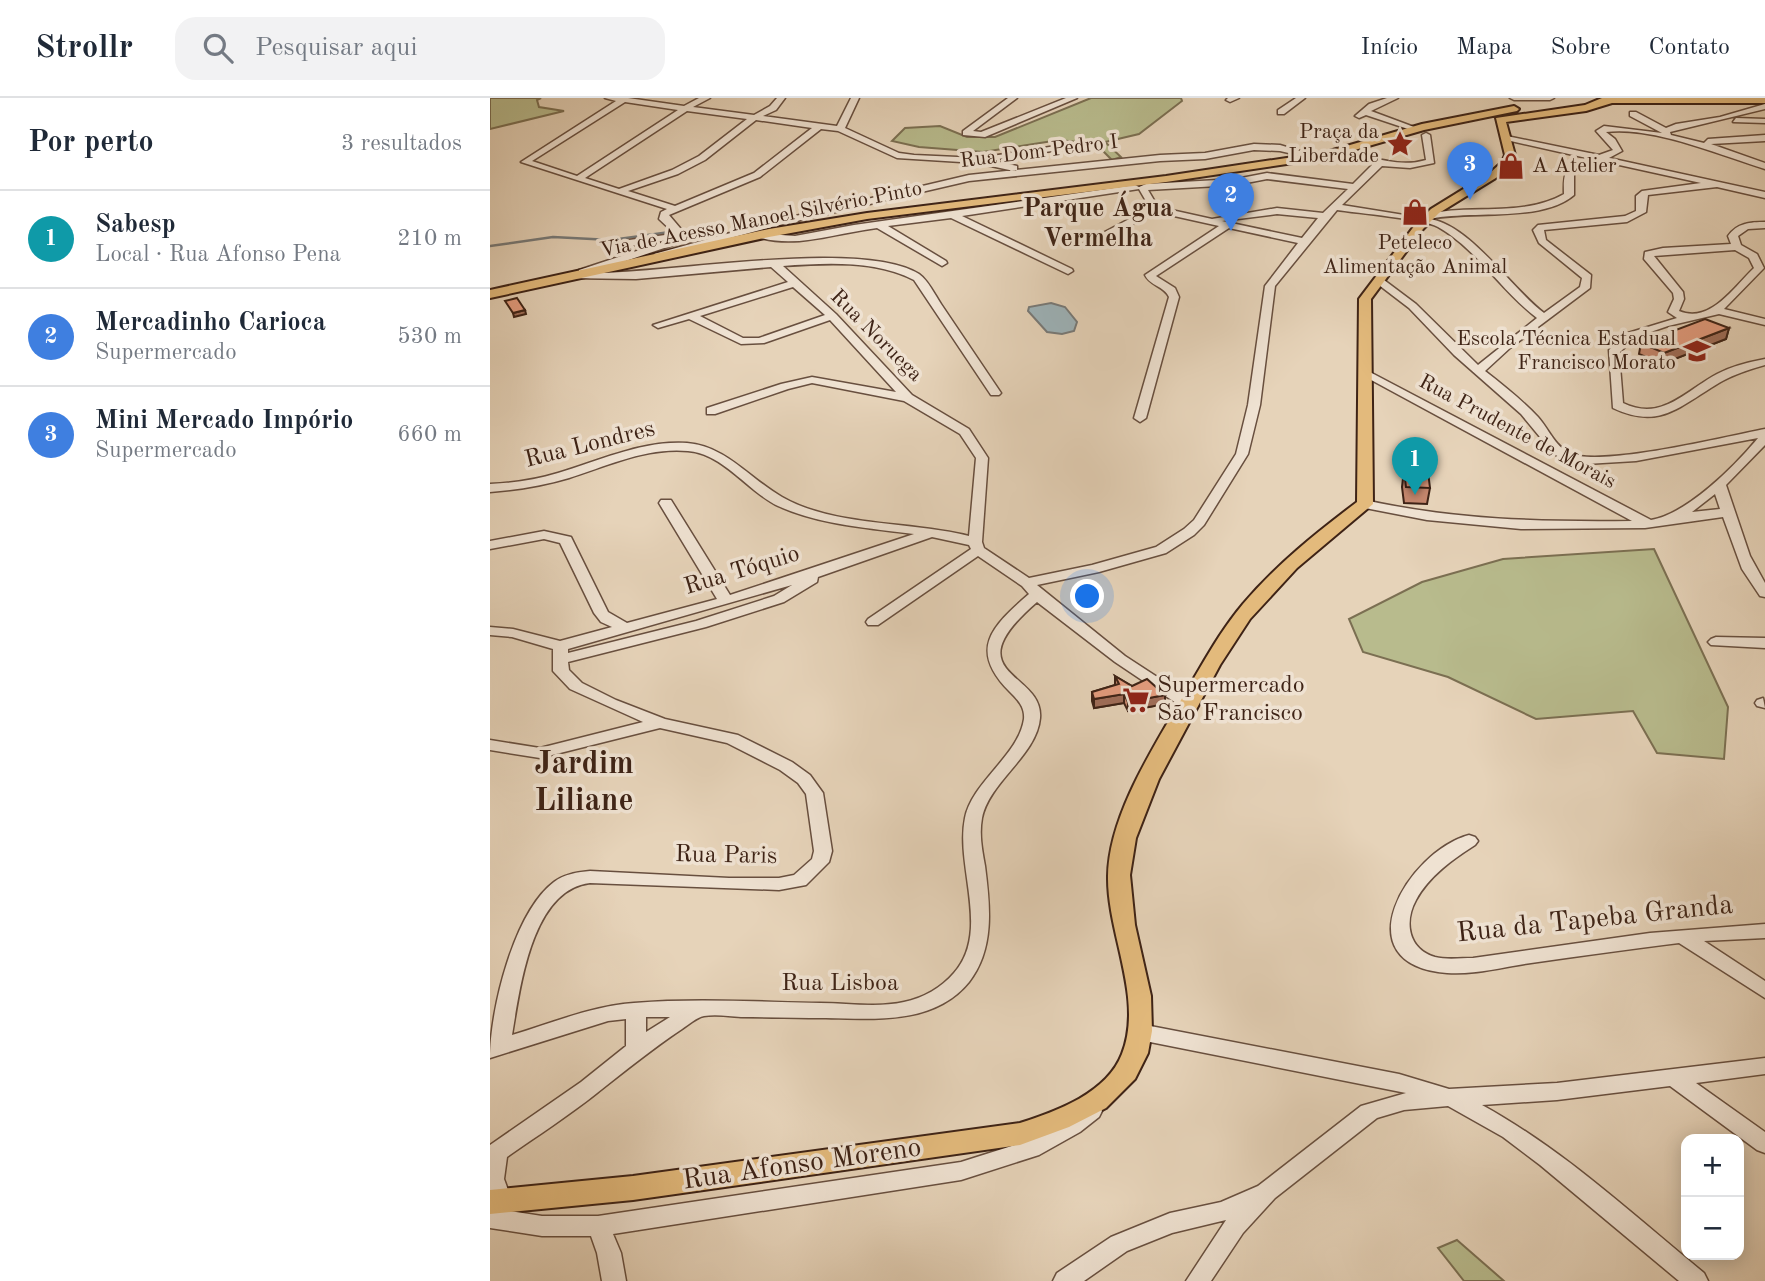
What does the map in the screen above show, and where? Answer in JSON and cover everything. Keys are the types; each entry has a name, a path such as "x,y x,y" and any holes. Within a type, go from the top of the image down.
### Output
{"main road":[{"path":"1757,98 1765,100"},
{"path":"1365,504 1366,299 1429,218 1503,167 1510,155 1500,120 1639,99"},
{"name":"Via de Acesso Manoel Silvério Pinto","path":"490,294 838,220 1083,187 1141,184 1331,154 1411,130 1479,114 1549,102 1639,99 1765,100"},
{"path":"1590,106 1612,100"},
{"name":"Via de Acesso Manoel Silvério Pinto","path":"1549,102 1590,106"},
{"name":"Via de Acesso Manoel Silvério Pinto","path":"1141,184 1392,136"},
{"path":"1278,162 1306,154"},
{"path":"490,306 512,300 565,277"},
{"name":"Rua Afonso Moreno","path":"494,1207 1020,1134 1094,1104 1111,1089 1131,1060 1140,1032 1139,1000 1120,902 1119,865 1125,837 1160,755 1226,639 1249,608 1311,545 1365,504"}],"street":[{"path":"609,98 840,129 897,155 914,158 977,160 1059,148"},
{"path":"578,179 686,108 706,98"},
{"path":"621,191 675,172 702,159 753,118 773,108 781,98"},
{"path":"840,129 855,98"},
{"path":"1013,98 966,131 971,134 990,132 1073,98"},
{"path":"1282,112 1301,98"},
{"path":"1391,98 1361,114 1411,130"},
{"path":"1514,98 1549,102"},
{"path":"625,99 525,160 527,163 675,209"},
{"path":"1667,133 1683,124 1721,119 1765,106"},
{"path":"1633,114 1667,133"},
{"path":"1721,119 1765,121"},
{"path":"681,235 663,217 675,209 757,175 819,126"},
{"path":"1336,207 1429,218 1554,203 1569,195 1568,174 1571,170 1618,151 1612,141 1600,131 1602,129 1667,133 1701,142 1765,166"},
{"path":"1331,154 1381,162 1430,162 1429,140 1426,135"},
{"path":"1505,137 1765,195"},
{"path":"1701,142 1765,138"},
{"name":"Rua Dom Pedro I","path":"617,266 773,224 983,176 1146,159 1205,156 1254,147 1280,148 1306,154"},
{"path":"977,160 1036,172"},
{"path":"1032,589 1161,550 1199,522 1242,454 1254,405 1267,293 1276,276 1325,216 1381,162"},
{"path":"983,176 997,170 995,165"},
{"path":"760,235 785,242 851,229 954,216 1141,184 1278,176 1356,187"},
{"path":"1141,184 1154,209"},
{"path":"1478,371 1585,288 1588,281 1582,271 1542,241 1538,230 1541,227 1627,219 1641,212 1641,196 1645,193 1719,184"},
{"path":"1087,245 1154,209 1305,242"},
{"path":"1212,220 1277,211 1325,216"},
{"path":"954,216 1068,271"},
{"path":"1429,218 1439,222 1486,260 1527,306 1543,318"},
{"path":"838,220 851,229"},
{"path":"879,225 942,262"},
{"path":"1140,418 1174,297 1171,290 1150,275 1227,225"},
{"path":"1737,247 1733,236 1742,227 1765,225"},
{"path":"806,226 818,235"},
{"path":"1742,227 1765,237"},
{"path":"622,244 681,235"},
{"path":"565,277 667,245 681,235"},
{"path":"1687,318 1673,312 1679,299 1678,292 1649,259 1649,254 1737,247 1753,256 1759,268 1718,312"},
{"path":"565,277 642,276 830,262 897,267 918,278 995,393"},
{"name":"Rua Noruega","path":"775,265 832,316 908,398 965,432 982,458 977,546"},
{"path":"1380,282 1407,299 1478,371 1534,420 1556,449 1570,458 1588,461 1614,459 1765,435"},
{"path":"658,326 794,283"},
{"path":"1765,322 1718,312 1665,323 1632,335 1613,352 1617,405 1636,415 1654,414 1670,408 1722,376 1765,362"},
{"path":"690,315 748,342 760,341 832,316"},
{"name":"Rua Prudente de Morais","path":"1367,373 1650,524"},
{"path":"711,411 785,386 812,380 908,398"},
{"path":"1674,518 1745,463 1765,435"},
{"name":"Rua Londres","path":"490,488 525,486 652,451 689,447 714,456 791,507 887,527 935,531 977,546 1120,659 1188,704"},
{"path":"1745,463 1765,461"},
{"path":"1719,485 1751,572 1765,593"},
{"path":"666,503 726,601"},
{"path":"1365,504 1420,515 1547,525 1650,524 1674,518 1729,512"},
{"name":"Rua Tóquio","path":"490,631 513,633 559,653 627,629 822,571 935,531"},
{"path":"490,545 544,535 566,540 601,613 615,625 627,629"},
{"path":"873,622 977,546"},
{"path":"660,723 576,686 561,671 559,653 701,624 779,599 802,587 822,571"},
{"name":"Rua Lisboa","path":"494,1050 608,1013 699,1008 812,1012 912,1010 952,988 976,954 978,920 972,830 975,813 1010,756 1028,734 1032,720 1031,706 999,671 993,655 993,641 1032,589"},
{"path":"1716,642 1765,643"},
{"path":"490,745 540,753 660,723"},
{"name":"Rua Paris","path":"494,1050 520,955 537,912 559,887 574,879 590,877 779,884 800,880 820,862 823,851 814,793 804,779 786,765 732,739 660,723"},
{"name":"Rua da Tapeba Granda","path":"1469,841 1431,870 1411,890 1403,903 1399,921 1401,938 1416,955 1433,964 1474,964 1682,936 1765,931"},
{"path":"1682,936 1765,991"},
{"path":"494,1207 493,1156 636,1049 699,1008"},
{"path":"636,1010 636,1049"},
{"path":"1140,1032 1399,1082 1452,1097 1511,1131 1548,1158 1696,1281"},
{"path":"1198,1281 1235,1226 1267,1191 1368,1112 1382,1106 1452,1097 1527,1094 1765,1066"},
{"path":"1671,1076 1765,1144"},
{"name":"Rua Afonso Moreno","path":"494,1207 542,1226 598,1226 961,1171 1031,1149 1072,1126 1087,1115 1102,1097"},
{"path":"1065,1281 1119,1244 1170,1223 1224,1212 1267,1191"},
{"path":"598,1226 609,1253 614,1281"}],"green space":[{"path":"490,98 541,98 537,100 539,107 564,111 490,129"},
{"path":"1091,98 1181,98 1182,101 1139,134 1105,142 1121,157 1112,160 1096,144 1059,140 983,152 919,147 892,141 905,128 940,126 967,137 995,137"},
{"path":"1654,549 1728,707 1724,759 1657,753 1633,711 1536,719 1448,677 1363,652 1349,619 1422,582 1503,559"},
{"path":"1457,1240 1504,1281 1464,1281 1438,1248"}],"water":[{"path":"1051,303 1065,307 1077,322 1074,331 1062,334 1047,332 1028,311 1029,307"}],"building":[{"path":"517,298 525,310 513,313 505,301"},
{"path":"1705,319 1729,328 1664,353 1641,343"},
{"path":"1404,470 1428,472 1430,488 1406,487"},
{"path":"1115,676 1132,686 1147,679 1165,695 1128,702 1124,694 1094,699 1092,692 1119,684"}],"waterway":[{"path":"490,246 553,237 611,240 670,232"}],"place":[{"name":"Praça da Liberdade","path":"1400,144"},
{"name":"A Atelier","path":"1511,166"},
{"name":"Mini Mercado Impório","path":"1470,200"},
{"name":"Peteleco Alimentação Animal","path":"1415,212"},
{"name":"Mercadinho Carioca","path":"1231,231"},
{"name":"Escola Técnica Estadual Francisco Morato","path":"1697,351"},
{"name":"Sabesp","path":"1415,495"},
{"name":"Supermercado São Francisco","path":"1136,700"}],"district":[{"name":"Parque Água Vermelha","path":"1098,224"},
{"name":"Jardim Liliane","path":"584,784"}]}
